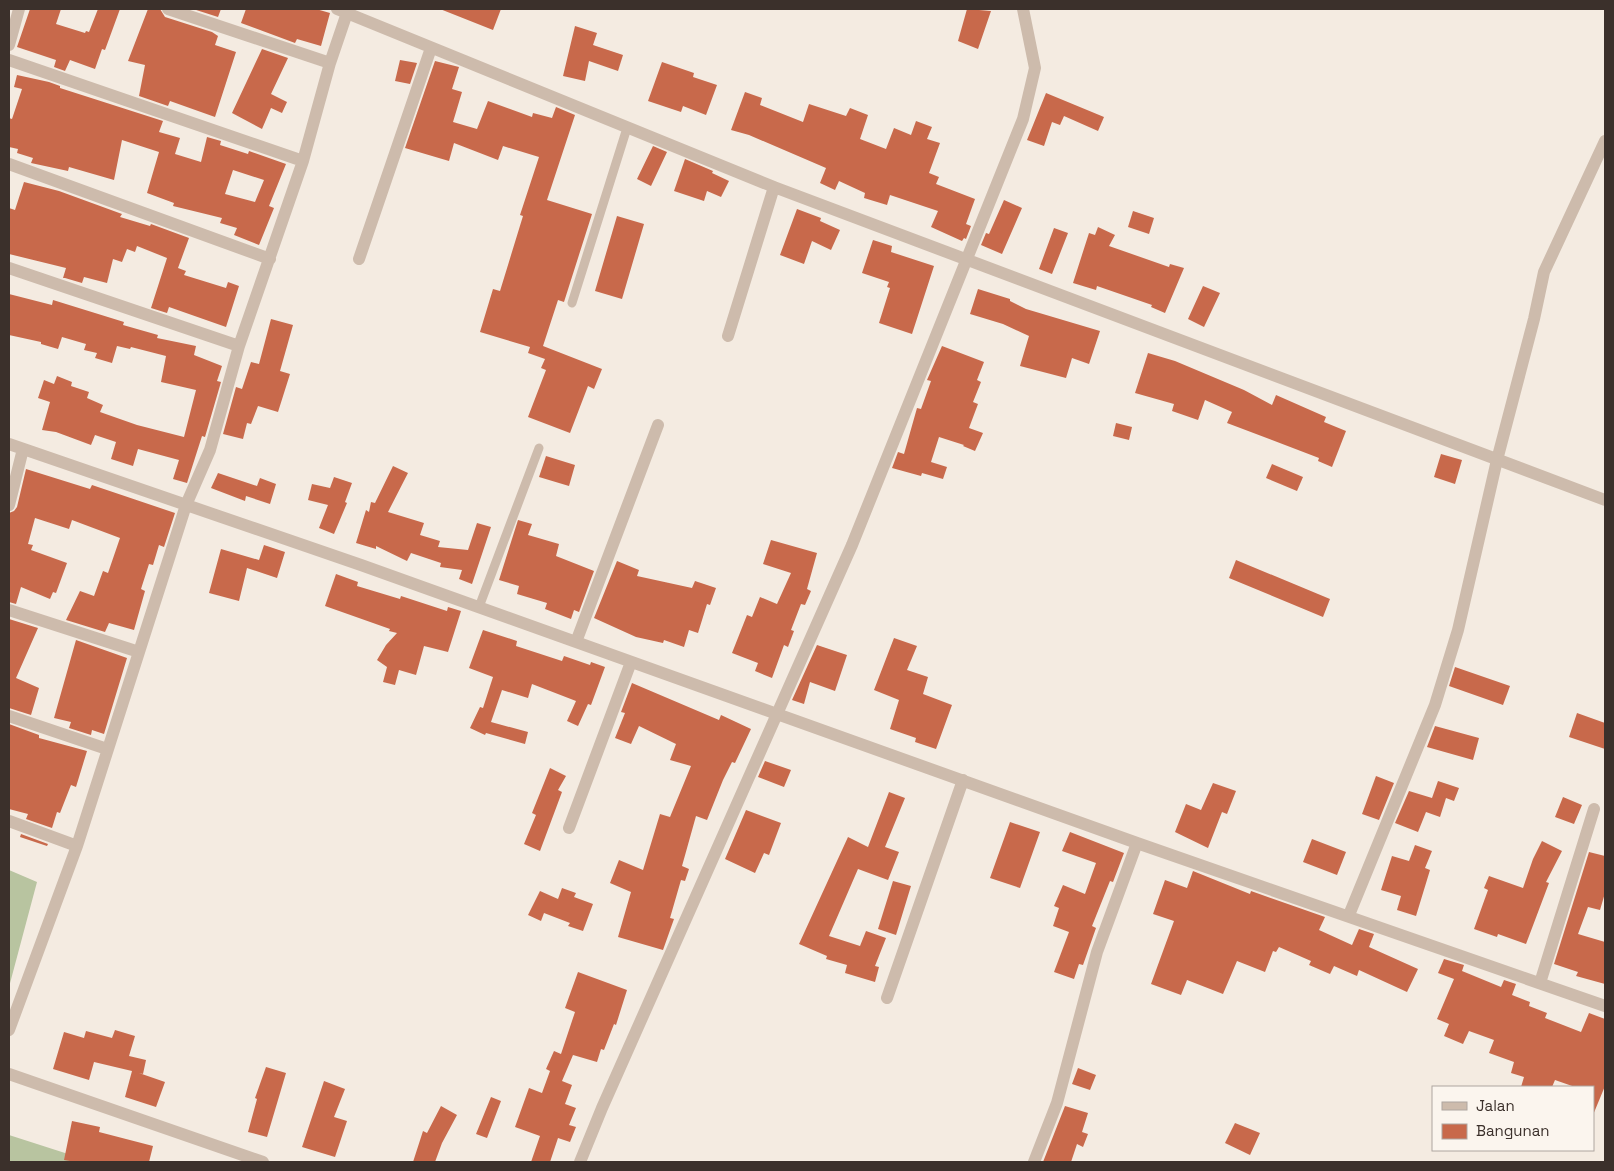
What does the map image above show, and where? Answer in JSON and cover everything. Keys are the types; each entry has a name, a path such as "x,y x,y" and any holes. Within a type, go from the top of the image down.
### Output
{"street":[{"path":"9,45 19,9"},
{"path":"168,9 330,64"},
{"path":"580,1162 852,545 1023,119 1035,68 1023,9"},
{"path":"9,1030 77,846 186,505 210,450 239,346 304,162 330,64 349,12 431,48 774,187 1605,500"},
{"path":"359,259 431,48"},
{"path":"9,60 304,162"},
{"path":"1349,915 1435,705 1458,630 1544,272 1605,141"},
{"path":"9,164 270,259"},
{"path":"728,336 774,187"},
{"path":"9,268 239,346"},
{"path":"576,642 658,425"},
{"path":"9,444 479,607 1138,843 1349,915 1605,1006"},
{"path":"9,505 23,449"},
{"path":"9,610 139,652"},
{"path":"569,828 632,662"},
{"path":"9,716 107,749"},
{"path":"887,998 963,780"},
{"path":"1540,983 1594,809"},
{"path":"9,821 77,846"},
{"path":"1034,1162 1057,1103 1097,952 1138,843"},
{"path":"9,1074 263,1162"}],"lane":[{"path":"572,303 627,128"},
{"path":"479,607 539,448"}],"green space":[{"path":"9,870 37,882 9,987"},
{"path":"9,1135 93,1162 9,1162"}],"building":[{"path":"30,9 61,9 56,24 85,33 86,31 89,32 98,9 120,9 105,50 102,49 95,69 70,60 65,71 54,67 56,60 17,47"},
{"path":"148,9 160,9 165,17 212,32 218,36 215,45 236,52 215,117 170,101 168,106 139,96 145,65 128,61"},
{"path":"193,9 221,9 218,17"},
{"path":"246,9 316,9 330,13 321,46 297,39 295,43 241,23"},
{"path":"440,9 501,9 493,30"},
{"path":"967,9 991,11 978,49 958,41"},
{"path":"575,26 597,33 593,45 623,55 618,71 589,61 585,81 563,76"},
{"path":"262,49 288,58 271,94 287,102 282,113 271,108 262,129 232,113"},
{"path":"400,60 417,63 410,84 395,81"},
{"path":"435,61 459,67 452,89 462,92 453,122 477,129 488,101 532,117 533,113 552,118 556,107 575,115 547,200 592,214 564,302 558,300 543,346 602,369 594,389 588,386 570,433 528,417 546,370 541,368 545,359 528,353 530,347 480,332 493,289 500,291 523,216 520,215 539,157 503,146 498,160 454,143 449,161 405,148"},
{"path":"662,62 694,73 693,77 717,85 706,115 683,106 681,112 648,101"},
{"path":"17,75 49,82 60,86 60,88 163,121 159,132 180,138 175,154 201,162 207,137 221,141 220,145 248,154 249,151 286,164 269,206 274,208 259,245 234,235 237,228 220,223 222,218 173,206 174,203 147,193 159,152 122,140 114,180 69,167 68,171 31,163 33,158 17,153 18,149 9,147 9,118 12,119 22,89 14,87","holes":["233,170 264,180 255,202 225,194"]},
{"path":"745,92 762,98 760,105 803,122 809,104 846,116 850,108 868,115 860,139 886,149 894,128 911,135 916,121 932,127 927,139 940,143 929,173 939,177 936,184 975,199 966,224 971,226 966,239 964,238 962,241 931,227 938,211 890,195 887,205 864,198 865,193 839,181 835,190 820,183 826,168 749,135 731,130"},
{"path":"1046,93 1104,117 1098,131 1064,116 1060,125 1052,122 1044,146 1027,140"},
{"path":"653,146 667,152 651,186 637,179"},
{"path":"685,159 713,171 712,173 729,181 721,197 707,191 704,201 674,191"},
{"path":"24,182 59,191 122,214 120,217 150,226 151,224 189,238 178,268 186,271 184,275 226,288 228,282 239,286 226,327 169,307 167,313 151,308 167,258 137,246 135,252 127,249 122,262 113,259 107,283 84,277 82,283 63,278 66,268 9,254 9,208 15,210"},
{"path":"1004,200 1022,208 1002,254 981,245 986,233 989,234"},
{"path":"797,209 821,218 820,221 840,230 831,250 812,241 804,264 780,255"},
{"path":"1133,211 1154,218 1149,234 1128,227"},
{"path":"617,216 644,224 622,299 595,291"},
{"path":"1098,227 1115,235 1109,246 1169,267 1170,264 1184,268 1165,313 1151,307 1152,305 1097,286 1096,290 1073,283 1089,233 1095,235"},
{"path":"1054,228 1068,233 1052,274 1039,269"},
{"path":"873,240 892,246 891,252 934,266 912,334 879,323 890,288 887,287 889,282 862,273"},
{"path":"1203,286 1220,293 1204,327 1188,319"},
{"path":"978,289 1010,299 1010,301 1026,309 1100,331 1089,364 1072,358 1066,378 1020,366 1029,336 1003,324 970,314"},
{"path":"9,294 52,305 53,300 124,322 123,325 158,335 157,338 196,346 194,355 222,366 217,381 221,382 205,437 202,436 187,483 173,479 179,460 138,449 133,466 111,459 116,442 95,435 91,445 56,432 42,430 50,402 38,398 44,380 54,384 57,376 72,382 71,386 89,392 87,398 103,405 100,412 137,425 184,437 196,390 161,382 166,356 131,347 130,349 117,346 112,363 95,358 97,353 84,350 86,344 62,337 58,349 41,344 41,342 9,335"},
{"path":"271,319 293,325 280,371 290,374 278,412 258,406 251,424 247,423 243,439 223,434 236,387 242,389 251,362 259,364"},
{"path":"942,346 984,362 977,380 981,382 973,402 978,404 969,428 983,433 975,451 964,445 939,437 931,462 947,467 943,479 922,473 921,476 892,468 898,452 904,454 917,408 921,409 931,381 927,380"},
{"path":"1148,353 1175,361 1244,390 1272,405 1276,395 1326,417 1324,422 1346,431 1332,467 1318,461 1319,458 1227,423 1232,412 1205,400 1198,420 1172,411 1174,404 1135,393"},
{"path":"1116,423 1132,427 1129,440 1113,436"},
{"path":"1441,454 1462,460 1455,484 1434,477"},
{"path":"546,456 575,465 569,486 539,477"},
{"path":"1272,464 1303,477 1297,491 1266,478"},
{"path":"393,466 408,473 388,512 424,523 420,535 440,541 438,547 468,550 477,523 491,527 472,584 459,579 462,570 440,567 441,563 411,553 407,561 376,546 376,549 356,543 366,510 369,512 371,502 375,503"},
{"path":"26,469 90,489 92,485 175,513 164,547 159,545 153,565 149,564 141,589 145,591 134,630 109,623 105,632 66,620 80,591 94,596 103,571 108,573 120,538 72,520 69,529 35,518 28,544 33,545 31,550 67,563 56,593 53,592 50,599 21,587 16,604 9,602 9,513 17,507"},
{"path":"218,473 257,486 260,478 276,484 270,504 246,496 245,501 211,488"},
{"path":"334,477 352,483 345,502 347,503 334,534 319,528 328,505 308,500 312,484 330,488"},
{"path":"518,520 532,524 528,535 559,544 556,556 594,571 579,612 574,610 571,619 545,609 547,603 517,594 519,586 499,580"},
{"path":"771,540 817,553 807,589 811,591 805,605 801,604 791,630 794,631 788,647 784,645 772,678 755,671 758,663 732,653 747,615 752,617 760,597 777,604 791,573 763,564"},
{"path":"264,545 285,552 277,578 247,568 239,601 209,593 221,549 259,560"},
{"path":"1236,560 1330,599 1323,617 1229,578"},
{"path":"617,561 639,570 637,576 692,588 695,581 716,588 710,605 707,604 698,633 689,630 684,647 664,640 663,643 636,637 594,618"},
{"path":"336,574 358,582 357,586 400,599 401,596 447,611 448,607 461,611 448,652 424,646 416,675 399,670 395,685 383,682 387,667 377,660 386,645 397,633 325,606"},
{"path":"9,619 38,628 16,678 39,688 31,715 9,708"},
{"path":"483,630 517,641 516,646 562,661 564,656 590,665 591,662 605,667 591,705 588,704 578,726 567,721 576,701 532,684 528,698 502,690 491,722 528,732 525,744 486,733 485,735 470,728 480,707 483,708 493,677 469,668"},
{"path":"894,638 917,646 907,670 928,677 923,694 952,705 936,749 915,742 916,738 890,729 899,700 874,690"},
{"path":"76,640 127,658 104,734 92,730 91,735 69,728 71,722 54,718"},
{"path":"817,645 847,655 835,691 810,682 804,704 792,700"},
{"path":"1455,667 1510,686 1503,705 1449,686"},
{"path":"632,683 719,720 721,715 751,729 735,763 732,762 723,780 707,820 696,816 682,866 689,869 685,881 681,880 670,918 674,919 663,950 618,937 631,892 610,883 619,860 643,870 660,814 670,817 691,766 670,760 676,744 639,726 631,744 615,738 625,713 621,712"},
{"path":"1577,713 1605,723 1605,749 1569,737"},
{"path":"9,724 39,735 39,738 87,751 76,787 71,785 60,813 57,812 52,828 26,819 28,814 9,809"},
{"path":"1435,726 1479,738 1473,760 1427,747"},
{"path":"765,761 791,770 784,787 758,777"},
{"path":"550,768 566,776 558,790 562,792 540,851 524,844 536,815 532,813"},
{"path":"1376,776 1394,783 1379,820 1362,814"},
{"path":"1438,781 1459,788 1454,801 1446,798 1440,817 1426,812 1418,832 1395,823 1409,791 1432,798"},
{"path":"1213,783 1236,791 1227,814 1222,812 1208,848 1175,832 1186,804 1201,810"},
{"path":"889,792 905,798 885,847 899,852 888,880 858,869 829,936 860,946 866,931 886,938 875,966 879,967 875,982 845,973 847,965 826,959 827,956 799,944 848,837 868,847"},
{"path":"1563,797 1582,805 1574,824 1555,817"},
{"path":"746,810 781,823 769,855 764,853 755,873 725,859"},
{"path":"1010,822 1040,832 1020,888 990,878"},
{"path":"1070,832 1124,853 1113,882 1110,881 1092,926 1096,928 1083,965 1079,964 1074,979 1054,972 1069,932 1053,926 1059,908 1054,906 1063,885 1085,894 1096,863 1062,851"},
{"path":"21,834 48,844 47,846 20,837"},
{"path":"1312,839 1346,852 1337,875 1303,862"},
{"path":"1542,841 1562,851 1546,882 1549,883 1526,944 1498,934 1497,937 1474,929 1488,890 1484,888 1489,876 1523,888 1533,859"},
{"path":"1415,845 1432,851 1425,868 1430,870 1416,916 1397,910 1401,896 1381,890 1392,856 1409,861"},
{"path":"1589,852 1605,856 1605,893 1600,910 1588,907 1578,934 1605,942 1605,984 1576,976 1578,972 1554,964"},
{"path":"1193,871 1250,894 1251,891 1325,917 1319,930 1352,945 1359,929 1374,934 1369,947 1418,969 1407,992 1359,970 1357,976 1334,966 1330,974 1309,965 1311,961 1279,947 1276,952 1273,951 1265,972 1237,961 1223,994 1187,980 1181,995 1151,984 1174,921 1153,914 1165,880 1187,888"},
{"path":"893,881 911,886 896,935 878,929"},
{"path":"562,888 576,893 574,897 593,904 583,931 568,926 570,923 544,913 541,921 528,915 540,891 558,899"},
{"path":"1444,959 1464,965 1462,971 1501,987 1504,980 1516,984 1512,995 1530,1002 1529,1006 1547,1013 1545,1018 1581,1032 1589,1013 1605,1019 1605,1086 1594,1113 1594,1086 1572,1086 1555,1080 1552,1086 1521,1086 1524,1077 1511,1073 1514,1062 1489,1053 1494,1040 1469,1031 1463,1044 1444,1036 1449,1024 1437,1019 1454,979 1438,973"},
{"path":"578,972 627,990 616,1025 614,1024 604,1050 601,1049 597,1062 573,1055 562,1081 572,1085 565,1104 576,1108 569,1125 576,1127 570,1142 558,1138 550,1162 531,1162 540,1136 515,1127 529,1088 542,1093 550,1071 546,1069 554,1051 561,1054 575,1012 565,1008"},
{"path":"115,1030 135,1036 129,1056 146,1060 143,1074 139,1073 165,1082 156,1107 125,1097 132,1071 94,1062 89,1080 53,1069 64,1032 84,1038 86,1031 112,1038"},
{"path":"266,1067 286,1073 267,1137 248,1132 257,1099 255,1098"},
{"path":"1078,1068 1096,1075 1090,1090 1072,1084"},
{"path":"324,1081 345,1089 334,1117 347,1121 335,1157 302,1147"},
{"path":"491,1097 501,1101 487,1138 476,1134"},
{"path":"441,1106 457,1115 442,1143 435,1162 413,1162 423,1131 427,1133"},
{"path":"1065,1106 1088,1113 1082,1132 1088,1134 1083,1147 1077,1144 1071,1162 1043,1162"},
{"path":"72,1121 100,1127 99,1132 153,1146 149,1162 76,1162 64,1160"},
{"path":"1235,1123 1260,1133 1250,1155 1225,1143"}]}
